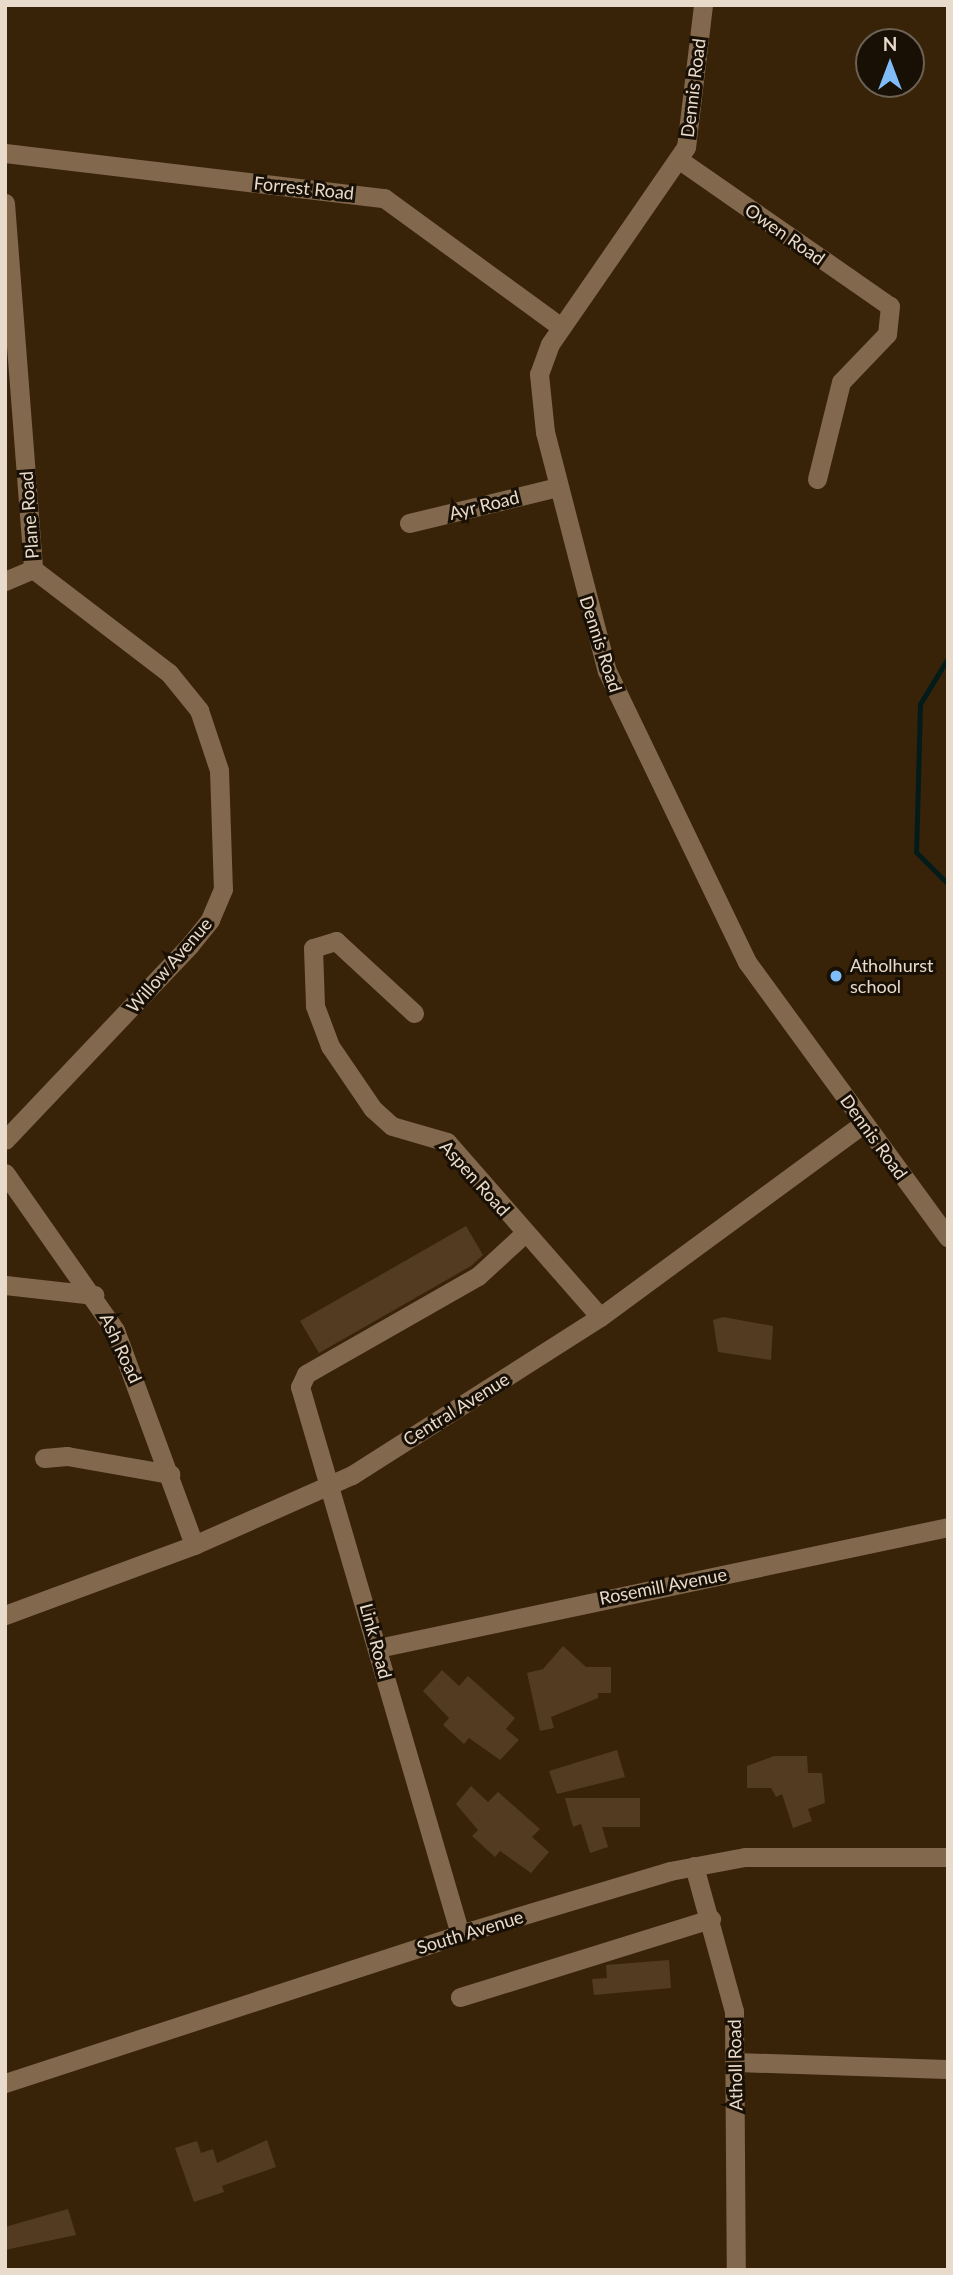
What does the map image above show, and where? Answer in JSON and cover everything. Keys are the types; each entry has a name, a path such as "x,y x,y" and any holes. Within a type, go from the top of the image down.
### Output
{"street":[{"name":"Dennis Road","path":"703,5 681,161 561,327 539,374 558,487 593,631 621,706 747,962 948,1238"},
{"name":"Forrest Road","path":"5,153 384,198 561,327"},
{"name":"Owen Road","path":"681,161 890,306 887,334 841,382 817,479"},
{"name":"Plane Road","path":"5,203 33,569 169,673 200,710 215,745"},
{"name":"Ayr Road","path":"409,523 558,487"},
{"path":"5,581 33,569"},
{"name":"Willow Avenue","path":"5,1140 210,920 223,889 215,745"},
{"name":"Aspen Road","path":"414,1013 336,941 313,948 310,978 318,1016 330,1046 373,1110 392,1126 447,1142 600,1317"},
{"name":"Central Avenue","path":"5,1615 194,1545 333,1486 600,1317 863,1124"},
{"name":"Ash Road","path":"5,1172 94,1295 133,1371 194,1545"},
{"name":"Link Road","path":"460,1934 333,1486 300,1387 306,1374 478,1276 525,1233"},
{"path":"5,1285 94,1295"},
{"path":"44,1458 67,1456 170,1474"},
{"name":"Rosemill Avenue","path":"378,1648 948,1527"},
{"name":"South Avenue","path":"5,2083 460,1934 694,1866 745,1857 948,1857"},
{"name":"Atholl Road","path":"694,1866 730,1984 736,2063 736,2270"},
{"path":"460,1997 711,1919"},
{"path":"736,2063 946,2069"}],"building":[{"path":"466,1226 483,1255 471,1266 319,1353 300,1321"},
{"path":"723,1317 773,1326 771,1360 718,1352 713,1320"},
{"path":"563,1646 586,1667 611,1667 611,1693 598,1693 598,1698 551,1717 554,1728 540,1731 527,1673 543,1669"},
{"path":"442,1670 459,1686 468,1676 515,1718 506,1729 519,1740 500,1760 469,1738 464,1744 443,1725 449,1718 423,1691"},
{"path":"617,1750 625,1777 557,1794 549,1771"},
{"path":"774,1756 807,1756 808,1773 822,1773 825,1803 808,1809 812,1821 793,1828 782,1794 776,1797 771,1788 747,1788 747,1766"},
{"path":"471,1786 488,1802 498,1792 540,1829 532,1837 549,1852 531,1873 500,1851 495,1857 472,1836 478,1830 456,1804"},
{"path":"565,1798 640,1798 640,1827 602,1827 608,1847 590,1853 581,1824 573,1827"},
{"path":"669,1960 671,1988 594,1995 592,1979 607,1978 606,1965"},
{"path":"267,2140 276,2167 222,2186 224,2192 194,2202 175,2148 197,2141 201,2153 213,2149 217,2163"},
{"path":"68,2209 76,2235 5,2250 5,2227"}],"waterway":[{"path":"948,658 920,704 916,852 948,884"}],"place":[{"name":"Atholhurst school","path":"836,976"}]}
